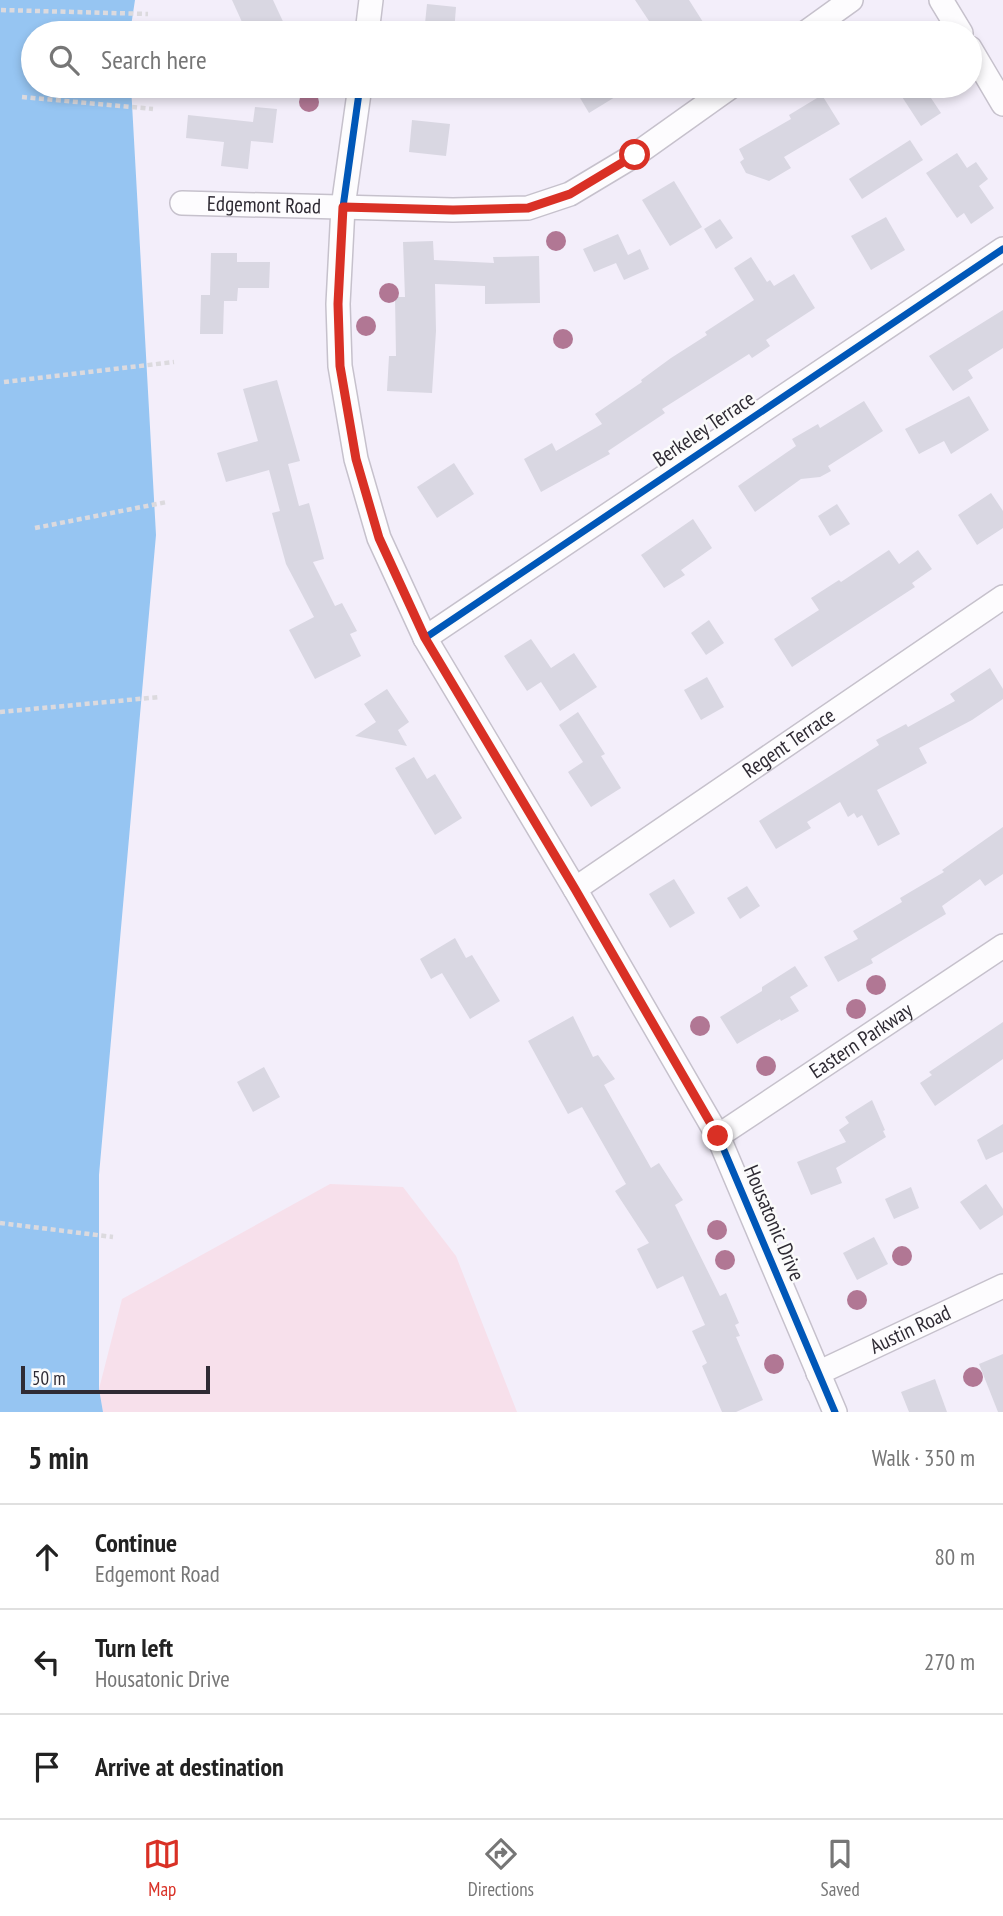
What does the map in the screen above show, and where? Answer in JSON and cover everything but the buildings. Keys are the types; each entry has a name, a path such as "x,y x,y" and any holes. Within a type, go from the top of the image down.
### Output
{"street":[{"path":"368,21 371,0"},
{"path":"822,21 851,0"},
{"path":"941,0 954,21"},
{"path":"982,68 1003,104"},
{"name":"Housatonic Drive","path":"357,98 343,207 338,304 340,366 356,459 379,538 425,638 718,1136 835,1412"},
{"name":"Edgemont Road","path":"182,202 453,210 528,208 570,194 635,155 715,98"},
{"name":"Berkeley Terrace","path":"425,638 1003,248"},
{"name":"Regent Terrace","path":"575,889 1003,597"},
{"name":"Eastern Parkway","path":"718,1136 1003,946"},
{"name":"Austin Road","path":"818,1373 1003,1286"}],"path":[{"path":"1,10 148,13"},
{"path":"33,98 153,109"},
{"path":"4,382 174,362"},
{"path":"35,528 167,502"},
{"path":"0,712 160,697"},
{"path":"0,1223 113,1237"}],"shaded area":[{"path":"330,1184 403,1187 456,1256 517,1412 103,1412 99,1389 122,1299"}],"water":[{"path":"0,0 135,0 132,21 21,21 21,98 132,98 156,535 99,1175 99,1389 103,1412 0,1412"}],"cycle path":[{"path":"358,98 343,207 338,304 340,366 356,459 379,538 425,638 718,1136 835,1412"},
{"path":"425,638 1003,249"}],"route":[{"path":"635,155 570,194 528,208 500,211 343,207 338,304 340,366 356,459 379,538 425,638 718,1136"}]}
